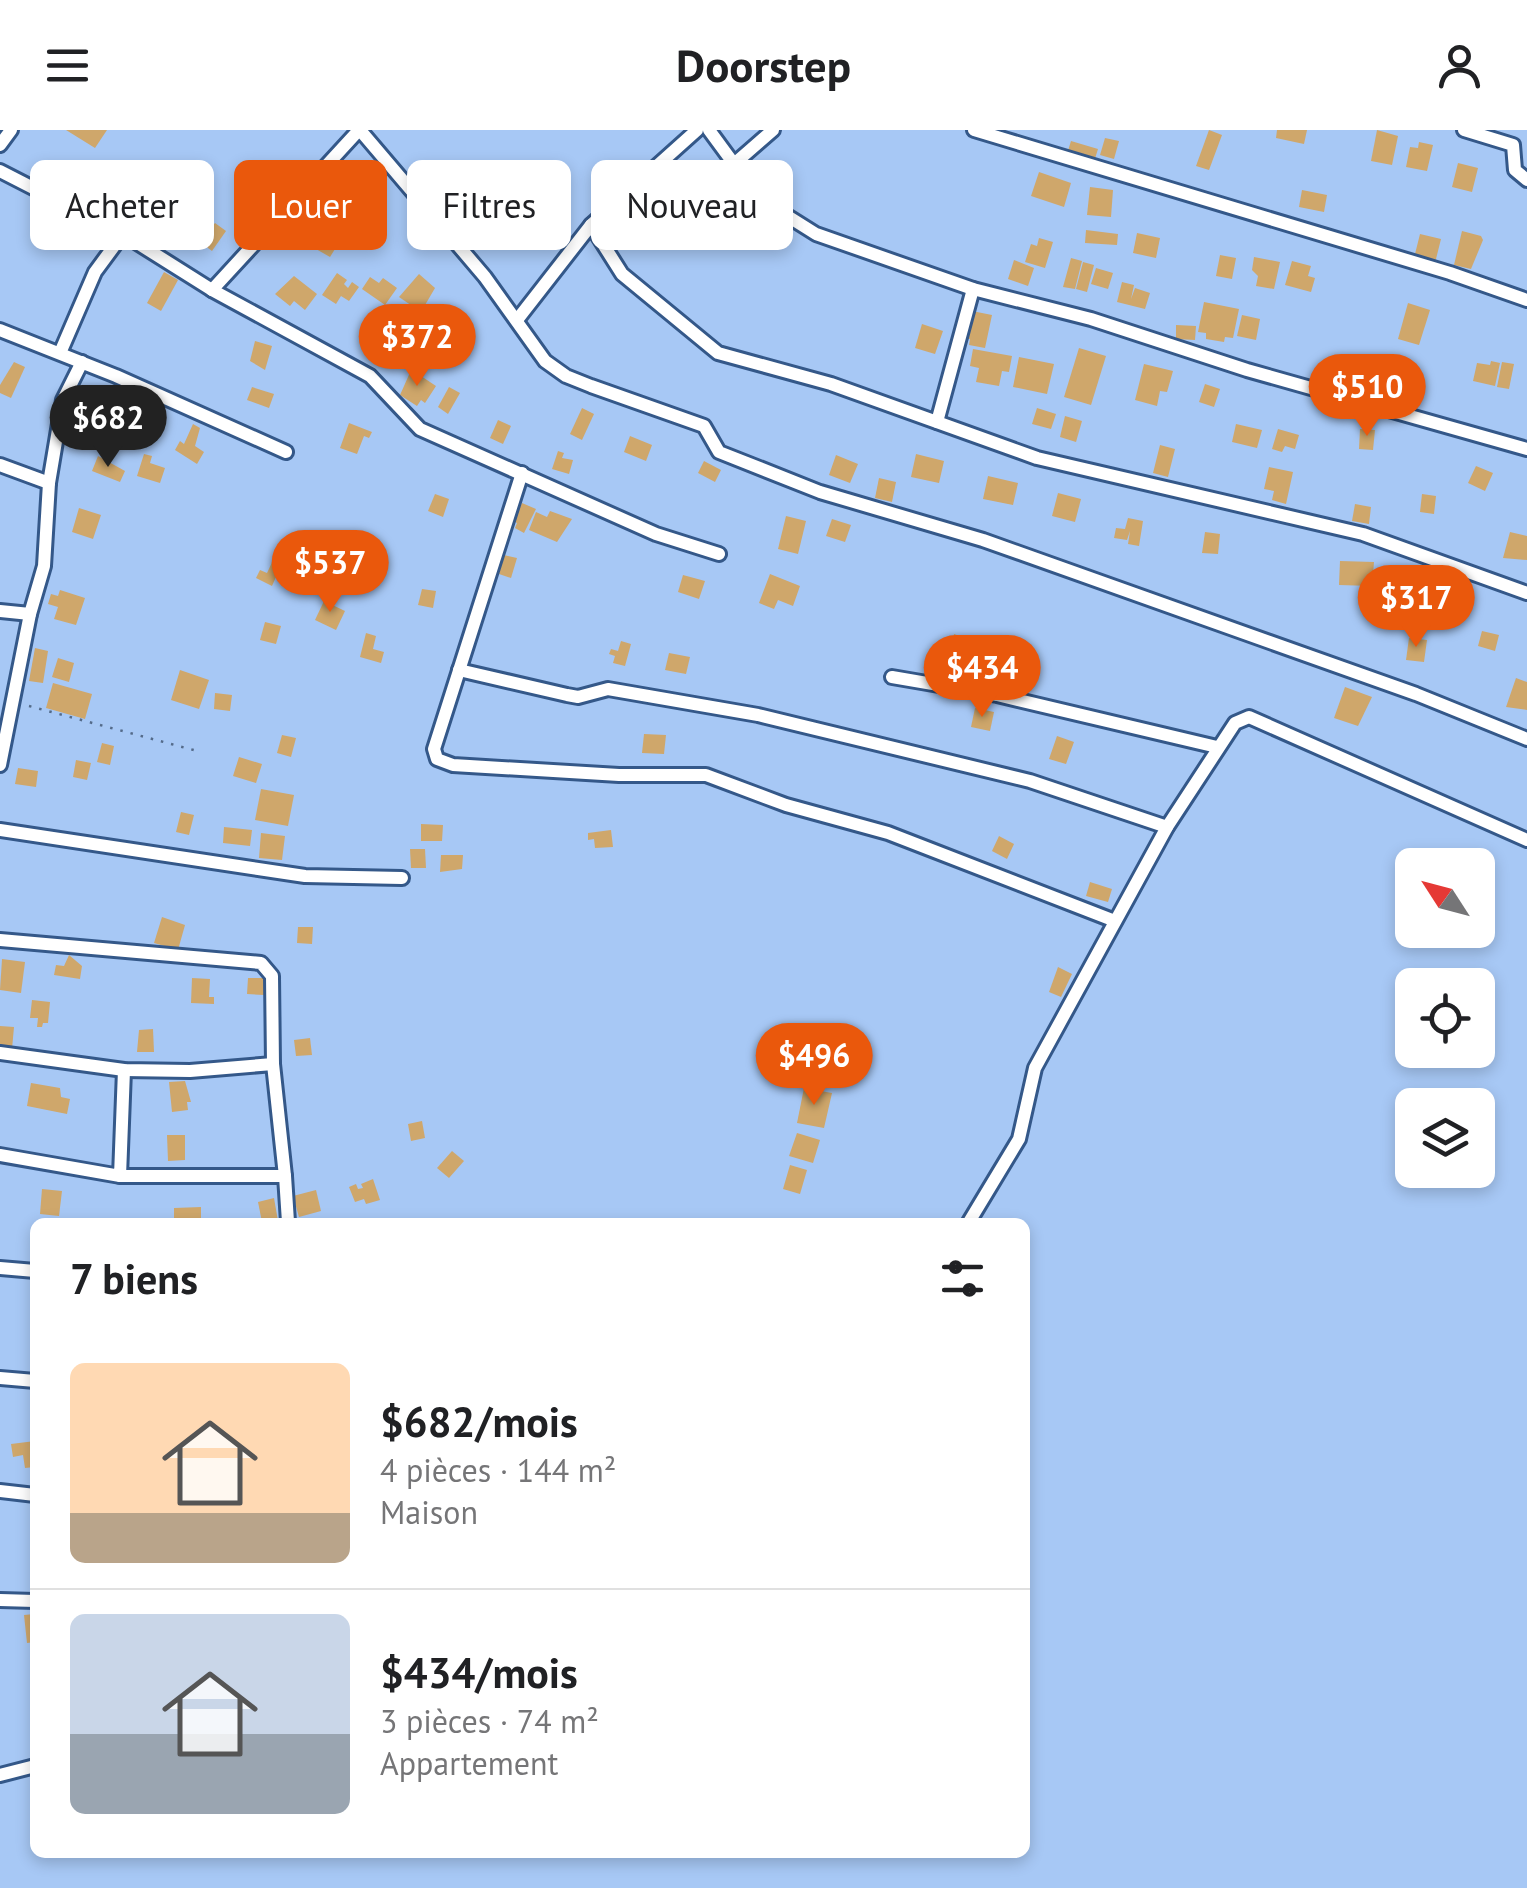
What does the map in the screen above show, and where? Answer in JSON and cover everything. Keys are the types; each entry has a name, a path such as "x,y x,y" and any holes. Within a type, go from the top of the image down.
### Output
{"street":[{"path":"0,146 11,130"},
{"path":"212,290 360,130 518,320 545,361 566,376 704,426 710,430 719,452 820,492 984,540 1416,694 1527,738"},
{"path":"664,160 697,130"},
{"path":"709,130 731,160"},
{"path":"739,160 773,130"},
{"path":"974,130 1450,273 1527,300"},
{"path":"1464,130 1513,145 1515,170 1527,180"},
{"path":"0,171 30,186"},
{"path":"793,220 816,234 973,290 1092,319 1246,370 1527,449"},
{"path":"518,320 591,225"},
{"path":"60,352 94,272 111,250"},
{"path":"148,250 212,290 370,376 420,429 656,534 719,554"},
{"path":"607,250 622,274 718,353 831,384 1074,468 1363,534 1527,593"},
{"path":"937,422 973,290"},
{"path":"0,330 60,352 286,452"},
{"path":"0,766 3,735 44,566 50,483 63,400 82,362"},
{"path":"0,465 50,483"},
{"path":"522,473 434,749 437,760 600,774 706,775 786,804 888,833 1115,921"},
{"path":"0,610 30,614"},
{"path":"459,670 578,697 608,689 758,714 1030,781 1167,827"},
{"path":"892,677 997,695 1217,747"},
{"path":"971,1218 1019,1139 1036,1068 1167,827 1235,723 1249,717 1527,840"},
{"path":"0,830 305,876 402,878"},
{"path":"0,940 261,964 272,976 273,1064 288,1218"},
{"path":"0,1053 124,1070 190,1071 273,1064"},
{"path":"120,1176 124,1070"},
{"path":"0,1155 120,1176 284,1176"},
{"path":"0,1268 30,1271"},
{"path":"0,1378 30,1381"},
{"path":"0,1491 30,1494"},
{"path":"0,1600 30,1602"},
{"path":"0,1775 30,1767"}],"path":[{"path":"13,702 201,752"}],"building":[{"path":"66,130 107,130 95,148"},
{"path":"1209,130 1222,135 1209,170 1196,166"},
{"path":"1277,130 1307,130 1304,144 1276,138"},
{"path":"1377,130 1398,136 1392,165 1371,161"},
{"path":"1105,138 1119,141 1114,159 1100,155"},
{"path":"1071,141 1098,149 1092,168 1065,160"},
{"path":"1419,142 1433,145 1427,171 1406,167 1410,147 1418,148"},
{"path":"1458,163 1478,168 1472,192 1452,187"},
{"path":"1039,172 1071,183 1064,207 1031,196"},
{"path":"1090,187 1113,190 1111,217 1087,215"},
{"path":"1302,190 1327,195 1324,212 1299,207"},
{"path":"214,224 226,231 214,248"},
{"path":"1086,230 1118,234 1117,245 1085,243"},
{"path":"1462,231 1483,240 1471,269 1454,265"},
{"path":"1137,233 1160,238 1156,258 1133,253"},
{"path":"1420,234 1441,239 1435,263 1414,258"},
{"path":"1039,238 1053,242 1045,268 1025,262 1031,244 1037,246"},
{"path":"1220,255 1236,258 1232,279 1216,276"},
{"path":"1254,257 1280,262 1274,289 1256,286"},
{"path":"1071,258 1082,261 1075,289 1063,287"},
{"path":"1014,260 1034,268 1028,286 1008,279"},
{"path":"1292,261 1311,266 1308,276 1315,278 1311,292 1285,285"},
{"path":"1083,262 1094,265 1087,292 1076,289"},
{"path":"1096,268 1113,273 1108,289 1091,284"},
{"path":"164,272 178,280 161,311 147,303"},
{"path":"337,273 347,280 344,284 348,288 352,282 359,287 349,301 341,296 336,304 322,295"},
{"path":"419,274 435,288 421,312 399,297"},
{"path":"294,276 317,294 305,310 294,301 290,306 275,294"},
{"path":"370,277 379,283 383,278 397,288 385,305 362,289"},
{"path":"1122,282 1134,285 1131,299 1135,288 1150,293 1145,309 1117,302"},
{"path":"1204,302 1239,309 1233,338 1225,337 1224,342 1206,339 1206,333 1198,332"},
{"path":"1408,303 1430,310 1419,345 1398,339"},
{"path":"962,309 992,315 985,348 969,345 970,339 963,338"},
{"path":"1242,315 1260,319 1256,340 1237,336"},
{"path":"922,324 943,331 935,354 915,348"},
{"path":"1176,325 1196,326 1195,340 1176,339"},
{"path":"370,328 383,337 370,356 365,352 370,344 362,339"},
{"path":"255,341 272,346 265,370 250,361"},
{"path":"1079,348 1106,356 1091,405 1064,397"},
{"path":"973,349 1012,356 1009,372 1002,371 999,386 976,382 979,368 970,366"},
{"path":"1019,357 1054,364 1047,394 1013,387"},
{"path":"1491,361 1500,363 1495,386 1473,381 1477,363 1490,365"},
{"path":"14,362 25,367 11,398 0,393 0,385"},
{"path":"1502,362 1514,364 1509,389 1497,387"},
{"path":"1352,363 1367,365 1363,392 1349,390"},
{"path":"1144,364 1173,371 1167,392 1160,391 1157,406 1135,400"},
{"path":"412,368 417,372 413,377 419,380 421,376 436,386 425,403 421,400 417,406 400,395"},
{"path":"1205,384 1220,389 1214,407 1199,402"},
{"path":"252,387 274,394 269,408 247,400"},
{"path":"449,387 460,393 448,414 438,407"},
{"path":"582,408 594,414 582,440 570,434"},
{"path":"1037,408 1056,414 1051,429 1032,424"},
{"path":"1065,416 1082,421 1076,442 1060,437"},
{"path":"498,420 511,426 503,444 490,438"},
{"path":"349,423 372,432 369,438 364,436 357,454 340,448"},
{"path":"193,424 200,428 195,446 204,452 197,464 175,450 180,441 184,444"},
{"path":"1236,424 1262,430 1257,448 1232,442"},
{"path":"1278,429 1299,435 1295,449 1272,449"},
{"path":"1360,429 1375,430 1373,450 1359,449"},
{"path":"630,436 652,445 646,461 624,452"},
{"path":"1160,445 1175,449 1168,477 1153,473"},
{"path":"558,451 564,453 562,458 573,460 569,474 552,469"},
{"path":"144,454 152,456 150,463 165,468 160,483 137,476"},
{"path":"916,454 944,461 939,483 911,477"},
{"path":"836,455 858,464 850,483 829,475"},
{"path":"98,456 125,471 120,482 92,471"},
{"path":"704,461 721,470 715,482 698,473"},
{"path":"1476,466 1493,473 1485,491 1468,483"},
{"path":"1269,467 1293,472 1286,504 1272,500 1274,491 1264,489"},
{"path":"988,476 1018,483 1013,505 983,499"},
{"path":"879,478 896,482 892,502 875,498"},
{"path":"1058,493 1081,499 1075,522 1052,516"},
{"path":"435,494 449,499 443,517 428,511"},
{"path":"1422,494 1436,496 1434,514 1420,512"},
{"path":"522,503 536,509 524,533 515,528 517,523 513,521"},
{"path":"1355,504 1371,507 1369,524 1352,521"},
{"path":"79,508 101,515 93,539 72,532"},
{"path":"550,511 572,519 557,542 529,530 536,512 547,517"},
{"path":"786,516 806,521 798,554 778,549"},
{"path":"1128,518 1143,521 1139,546 1128,544 1130,531 1127,540 1114,538 1116,528 1125,529"},
{"path":"832,519 851,525 845,542 826,536"},
{"path":"1205,532 1220,534 1218,554 1202,553"},
{"path":"1510,532 1527,536 1527,560 1503,558"},
{"path":"504,555 517,558 511,578 499,574"},
{"path":"275,556 283,561 272,586 256,578 260,570 267,573"},
{"path":"1340,561 1374,562 1372,586 1339,585"},
{"path":"770,574 800,586 793,606 778,600 774,609 759,603"},
{"path":"683,575 705,581 699,599 678,592"},
{"path":"422,589 436,591 433,608 418,605"},
{"path":"60,590 85,598 76,625 54,619 58,607 48,604 51,594 58,596"},
{"path":"324,601 345,611 336,630 315,620"},
{"path":"265,622 281,626 276,644 260,640"},
{"path":"1482,631 1499,635 1495,651 1478,646"},
{"path":"366,633 376,636 373,649 384,652 381,663 360,657"},
{"path":"954,634 984,645 982,653 986,654 977,677 952,671 957,651 951,650"},
{"path":"1409,638 1427,640 1424,662 1406,660"},
{"path":"621,641 631,644 625,666 613,663 615,656 609,654 611,649 618,651"},
{"path":"35,648 48,651 43,683 29,681"},
{"path":"669,653 690,657 686,674 665,670"},
{"path":"58,658 74,663 69,682 52,677"},
{"path":"180,670 209,680 199,709 171,700"},
{"path":"1516,678 1527,682 1527,710 1506,707"},
{"path":"53,683 92,694 85,719 46,708"},
{"path":"1345,687 1372,697 1358,726 1334,718"},
{"path":"215,693 232,695 230,711 214,709"},
{"path":"975,708 994,712 990,731 971,727"},
{"path":"644,734 666,735 664,754 642,753"},
{"path":"282,735 296,738 291,757 277,753"},
{"path":"1057,736 1074,742 1066,764 1049,759"},
{"path":"102,743 114,746 110,765 97,762"},
{"path":"239,757 262,764 256,783 233,776"},
{"path":"76,760 91,763 87,780 73,777"},
{"path":"18,768 38,771 36,787 15,784"},
{"path":"261,789 294,795 288,826 255,820"},
{"path":"181,812 194,815 189,835 176,832"},
{"path":"421,824 443,825 442,841 421,841"},
{"path":"224,827 252,830 250,846 223,843"},
{"path":"611,830 613,847 595,848 594,839 588,840 588,833"},
{"path":"261,833 285,836 282,860 259,858"},
{"path":"999,836 1014,844 1007,859 992,851"},
{"path":"410,849 425,849 426,868 411,868"},
{"path":"441,855 463,855 462,869 440,872"},
{"path":"1090,882 1112,889 1108,902 1086,896"},
{"path":"162,917 185,925 178,950 154,943"},
{"path":"298,927 313,927 312,944 297,943"},
{"path":"69,955 82,966 80,979 54,975 56,965 64,966"},
{"path":"2,959 25,962 21,993 0,990"},
{"path":"1058,967 1072,974 1061,997 1049,992"},
{"path":"192,978 210,979 209,997 214,997 214,1004 191,1003"},
{"path":"248,978 265,978 264,995 247,994"},
{"path":"32,1000 50,1002 48,1023 42,1027 37,1027 38,1018 30,1018"},
{"path":"0,1026 14,1027 12,1049 0,1048"},
{"path":"153,1029 154,1052 137,1052 139,1030"},
{"path":"310,1038 312,1055 296,1056 294,1040"},
{"path":"185,1081 191,1102 187,1102 188,1110 172,1112 169,1082"},
{"path":"31,1083 60,1088 61,1097 70,1099 67,1114 27,1106"},
{"path":"804,1088 832,1093 824,1128 797,1123"},
{"path":"422,1121 425,1138 411,1141 408,1124"},
{"path":"797,1133 820,1140 813,1163 789,1156"},
{"path":"167,1135 185,1135 185,1160 168,1161"},
{"path":"452,1151 464,1161 449,1178 437,1168"},
{"path":"790,1165 807,1170 800,1194 783,1189"},
{"path":"373,1179 380,1200 355,1202 349,1187 356,1184 358,1189 363,1188 361,1184"},
{"path":"42,1189 62,1191 59,1216 40,1214"},
{"path":"316,1190 321,1211 299,1217 293,1196"},
{"path":"274,1198 277,1218 261,1218 258,1202"},
{"path":"201,1207 201,1218 174,1218 174,1208"},
{"path":"30,1442 30,1468 25,1468 23,1455 13,1457 11,1444"},
{"path":"30,1614 30,1643 27,1643 24,1615"}]}
